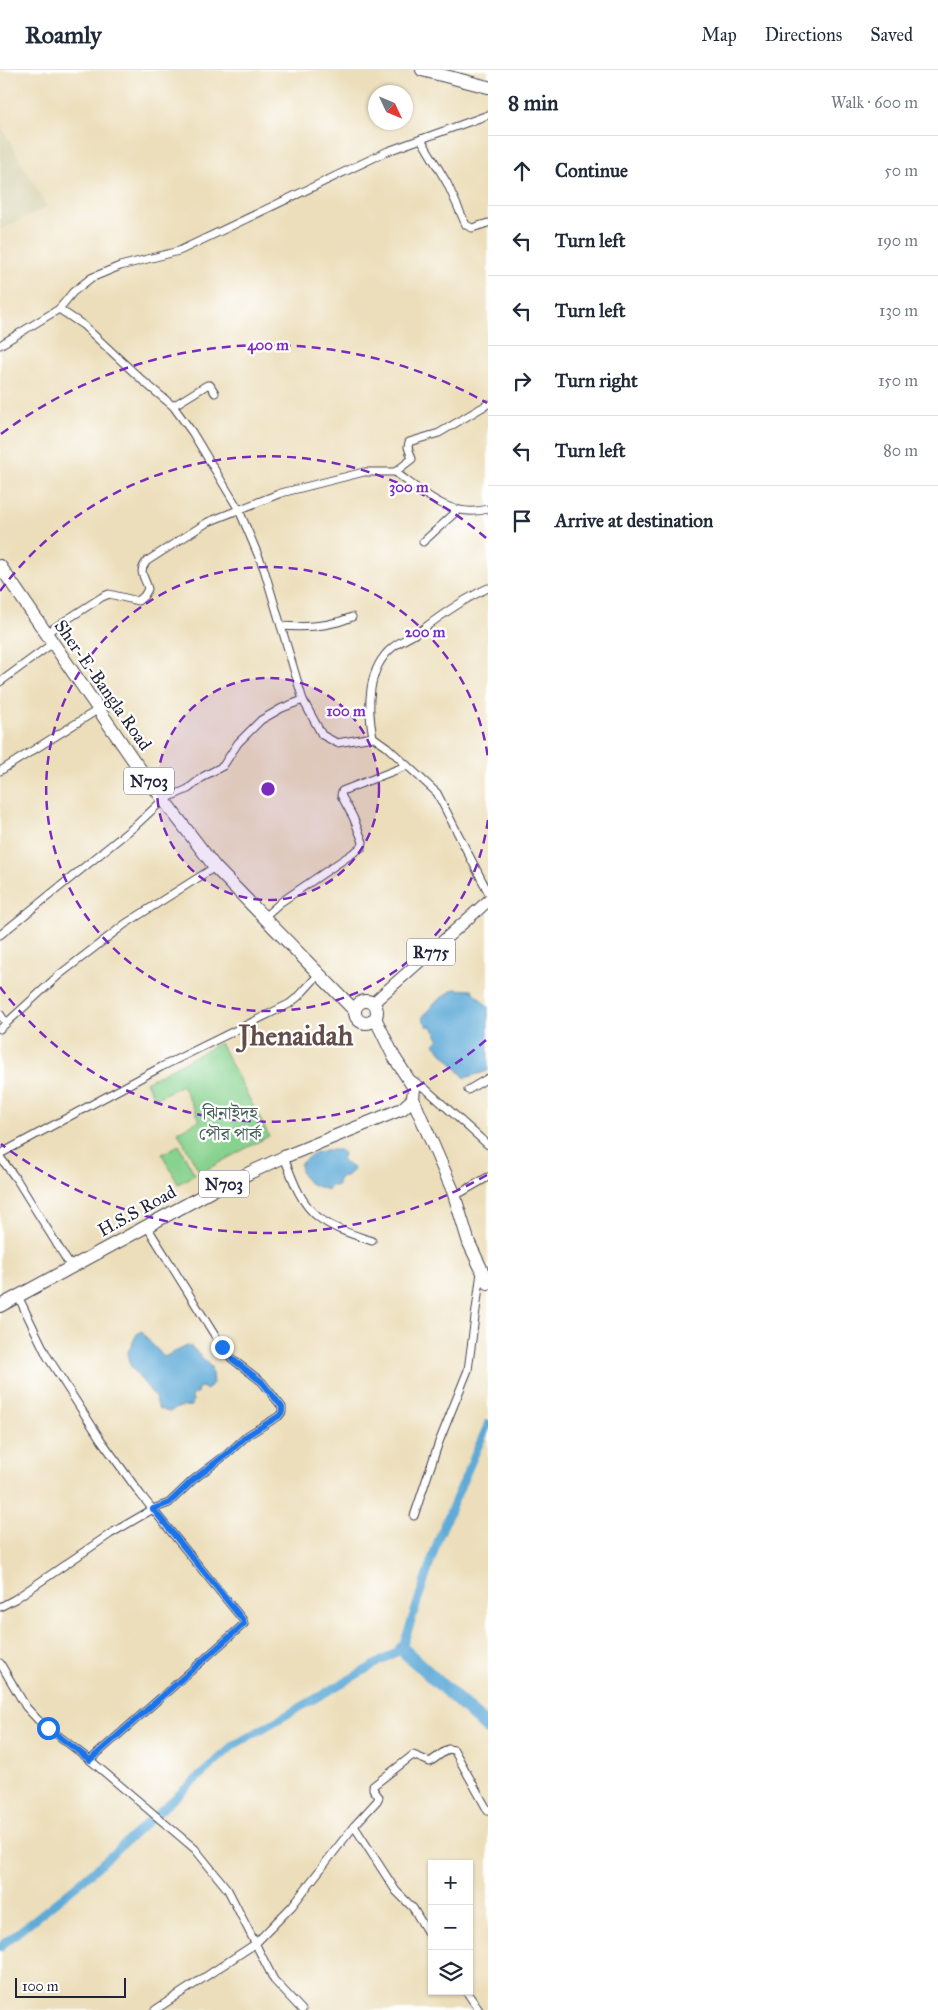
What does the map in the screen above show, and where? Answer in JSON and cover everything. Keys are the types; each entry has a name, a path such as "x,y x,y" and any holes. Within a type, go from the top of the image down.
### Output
{"highway":[{"path":"422,70 488,87"},
{"name":"Sher-E-Bangla Road","path":"0,566 98,709 214,867 321,976 368,1011"},
{"name":"N703","path":"368,1011 414,1088 413,1099"},
{"path":"413,1099 455,1196 469,1243 488,1283"},
{"name":"H.S.S Road","path":"0,1306 216,1188 284,1157 402,1109 413,1099"}],"main road":[{"name":"R775","path":"368,1011 488,901"},
{"name":"R775","path":"368,1011 488,908"}],"street":[{"path":"0,345 58,309 73,292 91,278 120,266 179,251 388,151 488,114"},
{"path":"421,139 447,182 466,226 472,228 488,223"},
{"path":"58,309 83,324 143,381 173,406 192,432 240,510 264,569 303,700 322,735 337,743 373,737 387,747 437,793 488,892"},
{"path":"173,406 207,385 210,385 215,393"},
{"path":"396,472 412,459 408,447 409,442 438,433 488,404"},
{"path":"0,682 49,638 102,597 109,594 138,601 148,589 142,575 142,567 147,561 208,522 281,493 364,472 396,472 446,507 457,511 478,512 488,509"},
{"path":"423,542 457,511"},
{"path":"373,737 369,707 371,689 376,669 384,655 394,646 413,636 456,604 488,588"},
{"path":"281,626 304,628 324,626 352,617"},
{"path":"0,935 135,826 163,800 188,790 204,776 223,766 238,743 261,720 282,708 303,700"},
{"path":"0,771 98,709"},
{"path":"263,918 281,902 362,846 363,842 354,817 341,795 342,791 406,766"},
{"path":"0,1014 3,1026 59,975 126,924 214,867"},
{"path":"71,1267 0,1156 161,1067 289,1004 321,976"},
{"path":"407,1076 427,1090 488,1144"},
{"path":"468,1090 488,1078"},
{"path":"284,1157 300,1196 318,1218 372,1241"},
{"path":"455,1196 488,1177"},
{"path":"0,1607 15,1599 110,1534 153,1509 169,1503 193,1480 248,1435 279,1416 282,1412 282,1407 262,1382 232,1359 222,1347 146,1226"},
{"path":"414,1516 439,1442 468,1370 481,1271"},
{"path":"18,1296 47,1356 101,1440 153,1509 243,1620 244,1624 90,1760"},
{"path":"0,1662 32,1714 90,1760 195,1849 228,1890 274,1980 302,2010"},
{"path":"155,2010 255,1944 292,1906 354,1826 379,1799 373,1786 413,1756 430,1762 452,1748 488,1811"},
{"path":"354,1826 396,1891 413,1908 428,1933"},
{"path":"469,1995 479,2010"}],"shaded area":[{"path":"0,124 47,207 0,230"}],"green space":[{"name":"ঝিনাইদহ পৌর পার্ক","path":"220,1043 269,1136 200,1173 178,1132 200,1120 182,1085 155,1099 146,1082"},
{"path":"179,1145 195,1175 178,1184 162,1154"}],"water":[{"path":"454,989 472,990 488,1007 488,1071 465,1078 434,1044 439,1039 431,1025 428,1027 422,1018 434,1003"},
{"path":"326,1150 340,1150 344,1154 342,1160 354,1169 345,1177 343,1176 338,1179 338,1186 330,1186 328,1190 308,1182 303,1176 300,1164 314,1153"},
{"path":"142,1331 164,1357 187,1346 192,1347 211,1367 213,1383 207,1390 202,1387 198,1388 197,1393 191,1395 193,1400 192,1406 180,1407 169,1412 159,1409 155,1397 130,1365 128,1352 137,1334"}],"waterway":[{"path":"0,1947 82,1881 234,1745 402,1649 439,1537 488,1424"},
{"path":"402,1649 488,1728"}],"district":[{"name":"Jhenaidah","path":"296,1035"}],"route":[{"path":"48,1728 90,1760 244,1624 243,1620 153,1509 169,1503 193,1480 213,1466 255,1429 279,1416 282,1412 282,1407 262,1382 232,1359 222,1347"}]}
